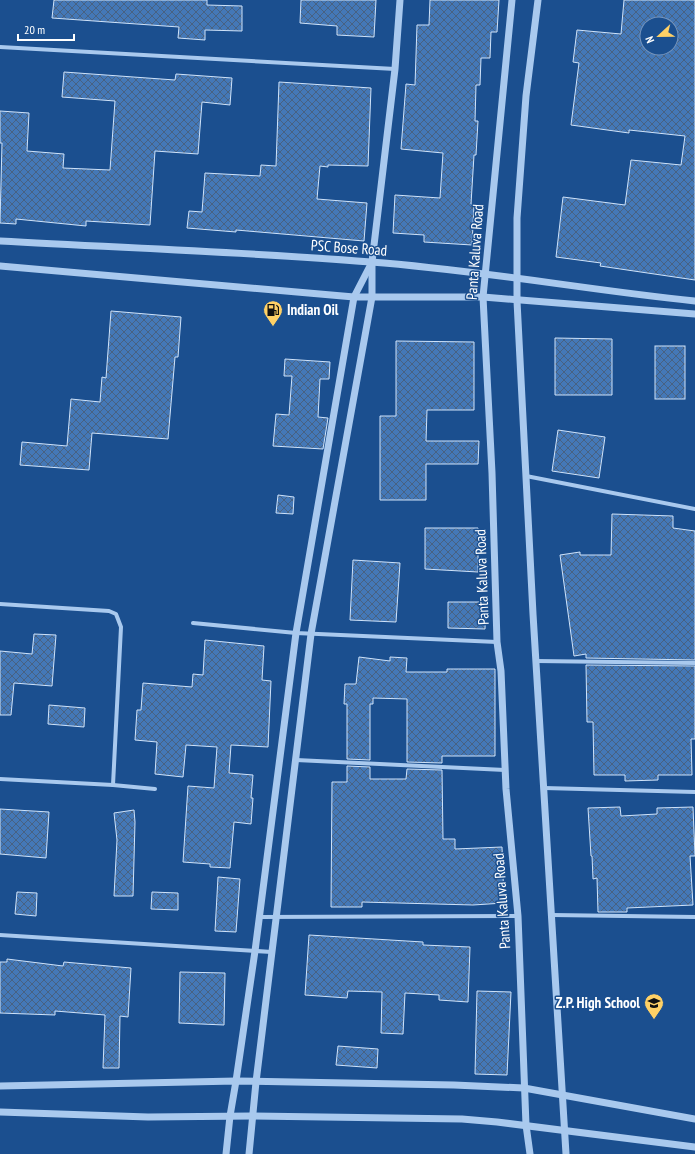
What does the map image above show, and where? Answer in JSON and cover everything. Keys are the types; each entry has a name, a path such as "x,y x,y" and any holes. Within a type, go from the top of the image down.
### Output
{"street":[{"path":"249,1154 256,1082 311,634 372,297 372,262 395,69 400,0"},
{"name":"Panta Kaluva Road","path":"512,0 484,274 483,297 492,472 497,642 502,671 505,770 518,916 524,1088 526,1125 530,1154"},
{"path":"538,0 526,104 517,218 517,301 536,661 563,1095 563,1130 566,1154"},
{"path":"0,47 395,69"},
{"name":"PSC Bose Road","path":"0,241 372,262 517,277 551,284 695,301"},
{"path":"226,1154 230,1116 255,951 296,634 354,297 372,262"},
{"path":"0,266 354,297 483,297 517,301 695,314"},
{"path":"526,476 695,509"},
{"path":"0,604 109,611 116,614 121,627 113,785"},
{"path":"193,623 296,634 497,642"},
{"path":"536,661 695,662"},
{"path":"296,760 505,770"},
{"path":"0,779 113,785 155,789"},
{"path":"544,788 695,792"},
{"path":"552,915 695,916"},
{"path":"259,916 518,916"},
{"path":"0,935 272,952"},
{"path":"0,1086 236,1081 454,1085 524,1088 695,1119"},
{"path":"0,1112 148,1118 252,1116 462,1119 526,1125 695,1147"}],"building":[{"path":"54,0 207,0 207,5 242,6 242,31 205,30 205,40 178,38 179,27 52,18"},
{"path":"301,0 376,0 374,37 337,35 337,26 300,23"},
{"path":"430,0 499,0 497,32 491,32 490,58 481,58 480,85 476,85 475,121 478,121 471,204 474,205 472,245 424,242 424,235 393,233 395,195 440,198 443,153 401,149 406,84 415,85 417,25 429,25"},
{"path":"624,0 695,0 695,280 600,266 601,263 556,257 563,197 625,205 631,160 681,165 685,136 629,130 629,133 571,125 579,63 573,62 577,30 621,34"},
{"path":"64,72 175,80 176,74 232,78 230,105 202,102 198,154 155,151 150,225 86,221 86,226 16,219 16,224 0,223 2,143 0,143 0,111 29,113 27,151 64,154 63,168 110,170 115,101 62,97"},
{"path":"279,82 371,88 368,166 320,166 317,199 367,203 364,241 236,230 236,232 187,228 189,211 202,212 205,173 260,176 261,165 276,166"},
{"path":"111,311 181,317 178,357 175,357 168,439 92,433 89,470 20,465 22,442 67,446 71,399 100,402 102,377 106,378"},
{"path":"555,338 612,339 612,395 555,395"},
{"path":"396,341 474,342 474,410 427,410 426,441 479,441 478,464 426,464 426,500 380,500 380,416 396,416"},
{"path":"655,346 685,346 685,399 655,399"},
{"path":"285,359 330,362 329,379 320,379 318,417 328,418 323,449 273,446 276,414 289,415 292,376 284,376"},
{"path":"558,430 605,437 599,478 552,471"},
{"path":"278,495 294,497 293,514 276,513"},
{"path":"612,514 673,516 673,528 695,531 695,660 586,658 586,654 574,656 560,555 580,552 580,555 611,555"},
{"path":"425,528 478,528 478,572 425,569"},
{"path":"353,560 400,563 396,622 350,620"},
{"path":"448,602 486,602 485,629 448,628"},
{"path":"34,634 56,635 52,686 14,683 11,715 0,715 0,651 32,654"},
{"path":"205,640 264,646 262,680 271,681 268,747 231,745 229,773 253,775 251,798 253,798 251,824 234,822 230,868 210,867 210,864 183,862 188,786 214,788 217,747 186,745 183,777 155,774 157,742 135,740 137,710 141,710 143,683 192,687 193,674 203,675"},
{"path":"359,657 390,661 390,657 407,658 406,672 447,672 447,669 495,669 495,756 442,756 442,763 407,762 407,699 373,698 373,704 370,704 370,760 347,759 347,704 344,704 345,684 356,684"},
{"path":"586,665 695,666 695,739 691,739 692,775 658,775 658,780 625,781 625,775 594,775 593,722 587,722"},
{"path":"49,705 85,708 84,727 48,724"},
{"path":"347,766 370,767 370,779 406,779 407,769 442,770 443,839 455,839 455,849 502,847 504,903 473,905 362,902 362,907 331,907 332,782 347,782"},
{"path":"620,807 621,816 657,814 657,808 693,807 695,856 690,856 693,905 627,908 627,912 598,912 597,878 593,879 588,808"},
{"path":"0,809 49,812 46,858 0,854"},
{"path":"134,810 133,896 114,896 117,840 114,813"},
{"path":"218,877 240,879 236,932 215,931"},
{"path":"17,892 37,893 36,916 15,914"},
{"path":"152,892 178,893 178,910 151,909"},
{"path":"309,935 423,942 423,945 470,947 468,1002 439,1000 439,995 405,993 403,1034 381,1033 382,992 348,991 347,998 305,995"},
{"path":"7,959 63,966 64,962 131,968 128,1017 120,1016 119,1068 103,1068 105,1015 55,1011 55,1015 0,1013 0,962 7,962"},
{"path":"180,972 225,973 224,1025 179,1023"},
{"path":"477,991 511,992 507,1075 475,1074"},
{"path":"338,1046 378,1049 377,1068 336,1065"}],"place":[{"name":"Indian Oil","path":"273,327"},
{"name":"Z.P. High School","path":"654,1020"}]}
